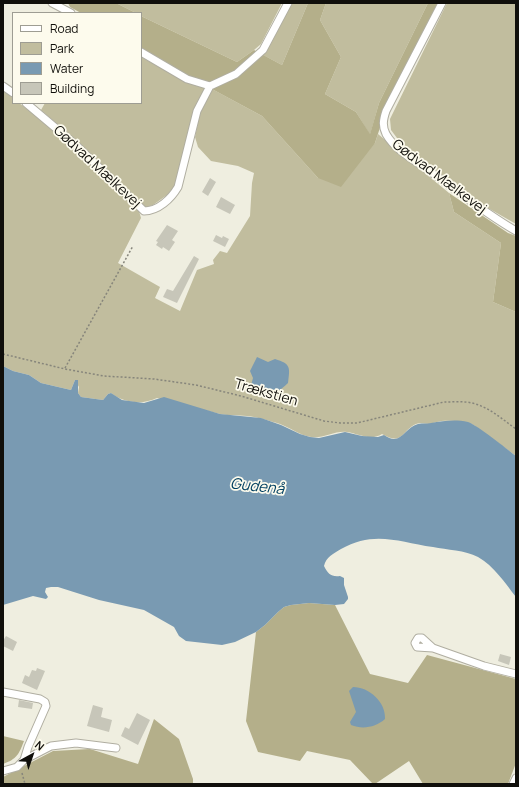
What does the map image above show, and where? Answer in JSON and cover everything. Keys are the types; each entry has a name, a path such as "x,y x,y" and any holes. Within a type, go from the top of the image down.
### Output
{"street":[{"path":"52,3 69,12"},
{"path":"142,53 187,79 210,86 236,74 263,50 288,3"},
{"name":"Gødvad Mælkevej","path":"442,3 386,111 383,126 390,140 405,153 491,216 516,232"},
{"path":"3,86 12,92"},
{"name":"Gødvad Mælkevej","path":"27,104 77,146 144,211 151,211 173,195 178,187 197,111 210,86"},
{"path":"433,648 465,660 516,674"},
{"path":"3,692 40,699 45,702 46,706 28,747 24,760"},
{"path":"3,771 18,767 24,760 51,746 76,743 116,748"},
{"path":"513,784 516,778"}],"path":[{"path":"65,369 134,246"},
{"name":"Trækstien","path":"3,354 65,369 104,376 154,378 196,385 241,396 324,421 340,423 357,422 444,402 472,403 489,410 516,429"},
{"path":"18,767 22,773 25,784"}],"green space":[{"path":"116,3 282,3 261,44 237,62 142,16 142,12 134,12"},
{"path":"292,3 308,3 282,65 263,55"},
{"path":"326,3 428,3 379,103 370,135 356,112 325,94 341,57 320,20"},
{"path":"447,3 516,3 516,224 488,208 406,150 391,130 390,119"},
{"path":"142,58 186,82 205,87 189,130 175,186 167,195 153,205 145,208 64,130 41,110 44,104 142,104"},
{"path":"212,89 262,116 318,178 375,143 378,134 449,193 454,212 501,243 493,302 516,312 516,456 472,424 465,422 441,421 429,424 420,423 414,425 403,435 395,439 389,438 382,434 369,437 347,432 338,432 320,437 311,437 264,419 220,414 157,398 146,402 133,402 121,399 111,393 108,394 103,400 81,397 78,393 79,387 75,380 71,390 41,383 29,375 13,371 3,366 3,90 12,97 12,104 20,104 48,125 139,211 141,218 118,263 160,287 155,298 180,311 197,270 214,264 213,260 220,251 227,253 250,216 254,173 238,166 211,161 198,147 195,137 200,113"}],"shaded area":[{"path":"68,3 116,3 134,12 79,12 70,7"},
{"path":"308,3 326,3 320,20 341,57 325,94 356,112 370,134 379,103 428,3 439,3 388,103 375,143 341,187 318,178 262,116 142,50 142,16 237,62 254,50 282,65"},
{"path":"449,193 508,233 516,236 516,312 493,302 501,243 454,212"},
{"path":"309,603 335,605 370,674 408,683 427,655 516,679 516,763 508,784 423,784 409,761 373,784 350,760 307,751 300,761 258,752 246,721 256,632 284,607"},
{"path":"154,719 179,739 193,779 193,784 3,784 3,777 53,751 90,749 138,764"},
{"path":"3,736 24,741 17,756 3,764"}],"water":[{"path":"257,357 268,362 275,359 287,365 289,370 288,383 279,391 271,394 262,394 250,389 253,378 250,371"},
{"name":"Gudenå","path":"3,366 13,371 29,375 41,383 71,390 75,380 78,380 78,393 81,397 103,400 108,394 111,393 122,400 144,403 164,397 220,414 261,418 310,437 319,438 345,432 362,436 378,437 384,435 395,439 399,438 413,426 418,424 449,421 468,422 485,432 516,456 516,597 494,570 478,557 462,552 398,540 376,539 353,543 333,554 325,563 324,566 330,574 344,578 344,585 348,599 344,604 335,605 309,603 284,607 256,632 235,642 222,645 186,641 179,636 174,627 144,610 99,600 58,587 46,588 45,592 48,597 46,599 33,596 3,605"},
{"path":"353,687 365,690 380,701 385,713 385,719 378,724 369,727 356,727 351,725 350,722 356,712 349,691"}],"building":[{"path":"210,178 216,182 208,196 202,192"},
{"path":"221,197 235,205 230,214 216,207"},
{"path":"167,225 178,231 172,240 175,242 169,251 156,245 158,242 156,241"},
{"path":"216,235 229,239 225,247 213,241"},
{"path":"194,256 199,259 177,303 163,297 167,289 173,291"},
{"path":"6,636 17,642 13,651 3,646 3,641"},
{"path":"500,654 511,657 509,665 498,661"},
{"path":"37,668 45,671 37,690 22,683 25,675 29,677 32,670 36,671"},
{"path":"19,700 33,703 32,709 18,707"},
{"path":"93,705 103,708 101,717 112,720 109,732 87,726"},
{"path":"137,713 150,720 138,745 121,736 125,727 129,729"}]}
